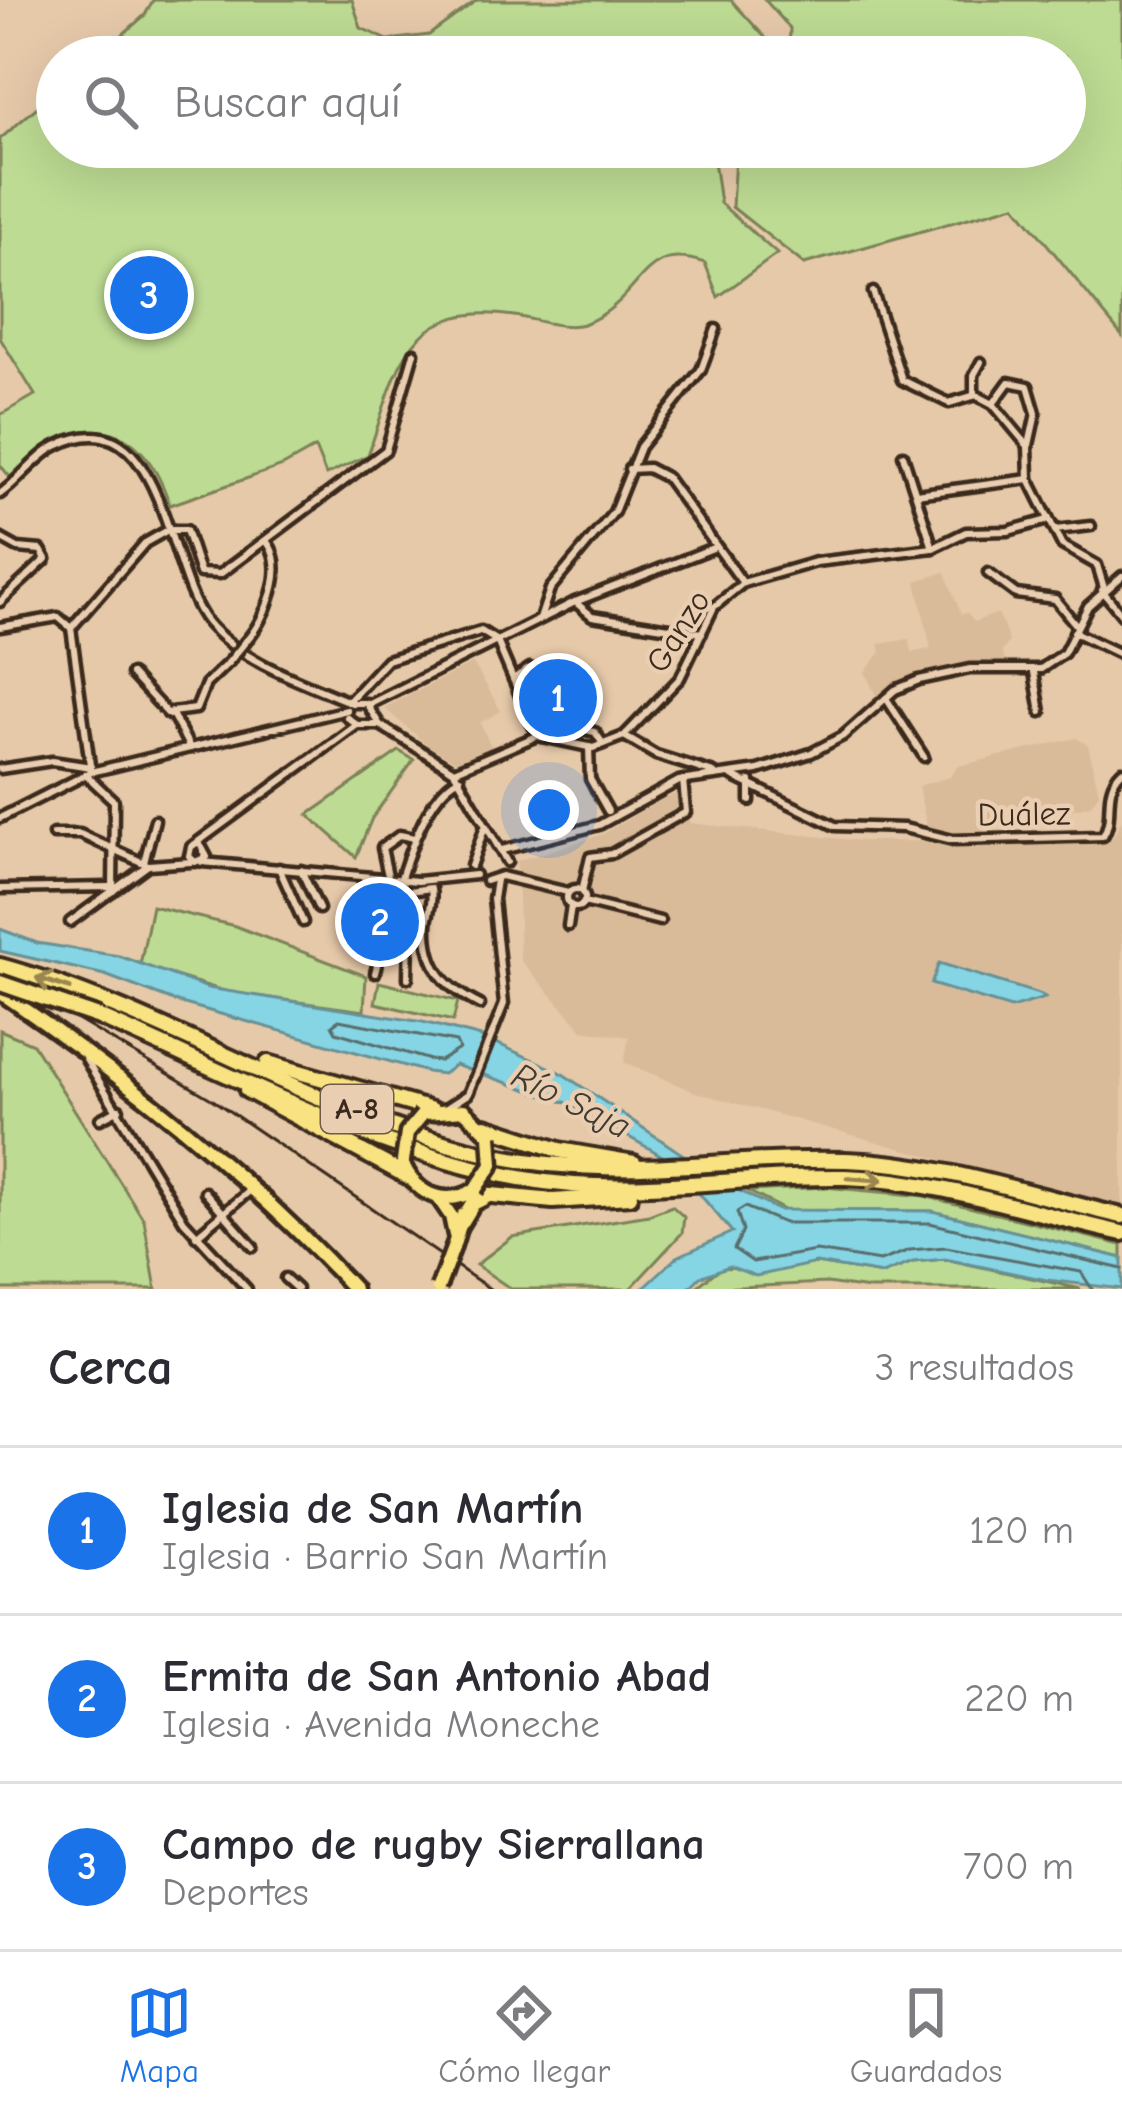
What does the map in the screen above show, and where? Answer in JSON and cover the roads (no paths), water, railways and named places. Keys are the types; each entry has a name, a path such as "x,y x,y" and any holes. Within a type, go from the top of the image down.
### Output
{"highway":[{"name":"A-8","path":"0,967 106,1002 437,1141 517,1160 620,1166 840,1160 924,1167 1122,1216"},
{"name":"A-8","path":"0,988 100,1018 376,1136 454,1163 553,1183 643,1191 844,1177 912,1183 1122,1235"},
{"path":"0,988 119,1078 252,1189 350,1288"},
{"path":"106,1002 274,1065 620,1166"},
{"path":"100,1018 410,1178 438,1197 454,1223 453,1248"},
{"path":"410,1178 403,1161 407,1133 434,1111"},
{"path":"438,1289 471,1192 492,1165 483,1126"},
{"path":"461,1223 472,1203 483,1198 553,1202 643,1191"},
{"path":"438,1197 471,1192 553,1202"}],"street":[{"path":"873,292 902,380 949,403 974,395 993,404 1028,446"},
{"path":"540,619 550,589 614,512 628,469 678,394 701,370 716,329"},
{"path":"70,628 145,543 168,530 190,534 200,573 206,577 267,542 283,523 389,446 398,394 414,353"},
{"path":"974,395 974,375 981,362"},
{"path":"993,404 1010,382 1028,386 1036,413 1028,446 1030,479 1066,550 1097,566 1103,589 1122,615"},
{"path":"0,494 59,445 94,439 128,450 144,464 191,598 219,635 245,656 334,697 350,713"},
{"path":"903,455 933,548 962,533 1008,531 1048,520"},
{"name":"Ganzo","path":"628,469 648,469 667,478 713,548 743,583"},
{"path":"916,494 1030,479"},
{"path":"1055,530 1091,526"},
{"path":"0,538 18,548 41,550 46,560 0,602"},
{"path":"170,715 198,706 206,683 264,620 274,572 267,542"},
{"path":"321,717 370,714 385,700 575,602 713,548"},
{"name":"Ganzo","path":"624,736 680,678 714,607 743,583 791,568 933,548"},
{"path":"988,573 1016,594 1055,599 1076,629 1122,655"},
{"path":"3,816 89,771 332,714 370,714 459,777 493,845 502,850 525,848 599,825 683,780 758,770 843,736 886,698 919,680 970,669 1034,672 1061,657 1103,589 1122,576"},
{"path":"575,602 592,616 702,633"},
{"path":"0,627 58,617 70,628 90,784 112,796 112,889"},
{"path":"198,862 212,836 245,802 346,733 350,713 387,660 474,631 497,641 537,736"},
{"path":"513,679 530,668 544,676 544,700 531,713"},
{"path":"1034,672 1041,712"},
{"path":"131,674 170,715 190,748"},
{"path":"332,714 334,697"},
{"path":"886,698 924,758"},
{"path":"560,739 571,727 595,733 603,744"},
{"path":"394,876 406,864 414,838 449,783 466,766 537,736 589,747 624,736 656,755 753,782"},
{"path":"589,747 590,779 608,811"},
{"path":"0,769 52,760 89,771"},
{"path":"459,777 466,766"},
{"path":"750,801 758,770"},
{"name":"Duález","path":"753,782 822,823 874,830 904,828 953,840 1103,836 1108,791 1122,771"},
{"path":"568,924 590,857 610,854 686,812 683,780"},
{"path":"70,922 146,863 155,820"},
{"path":"454,876 471,866 484,826"},
{"path":"53,834 80,834 146,863 175,860 411,881 475,875 519,879 660,921"},
{"path":"375,973 392,910 394,876 382,848 400,835 414,838"},
{"path":"479,847 493,845"},
{"path":"175,860 205,848"},
{"path":"205,848 217,863"},
{"path":"434,1111 468,1094 497,1024 505,995 494,879 525,848"},
{"path":"502,850 519,879"},
{"path":"189,851 198,862"},
{"path":"406,864 411,881 408,978"},
{"path":"471,866 475,875"},
{"path":"279,868 304,922"},
{"path":"301,870 319,909"},
{"path":"410,891 431,888 434,906 429,914 428,942 438,975 451,991 480,1005"},
{"path":"0,889 112,889"},
{"path":"392,910 429,914"},
{"path":"67,1038 108,1091 196,1236 247,1289"},
{"path":"108,1091 119,1078"},
{"path":"468,1094 483,1126"},
{"path":"100,1119 119,1109"},
{"path":"196,1236 252,1189"},
{"path":"205,1192 253,1247"},
{"path":"285,1278 297,1289"}],"water":[{"name":"Río Saja","path":"0,929 37,943 119,956 208,988 423,1022 485,1038 560,1072 728,1185 778,1210 932,1211 1122,1258 1122,1289 1047,1280 945,1259 913,1262 882,1274 816,1263 756,1276 729,1266 700,1277 688,1289 642,1289 677,1257 732,1232 673,1163 654,1151 567,1103 455,1065 443,1074 427,1072 174,1001 105,975 0,951"},
{"path":"939,963 1045,998 1011,1008 931,984"}],"railway":[{"path":"0,974 213,1100 490,1289"}],"place":[{"name":"Campo de rugby Sierrallana","path":"149,295"},
{"name":"Iglesia de San Martín","path":"558,698"},
{"name":"Ermita de San Antonio Abad","path":"380,922"}]}
